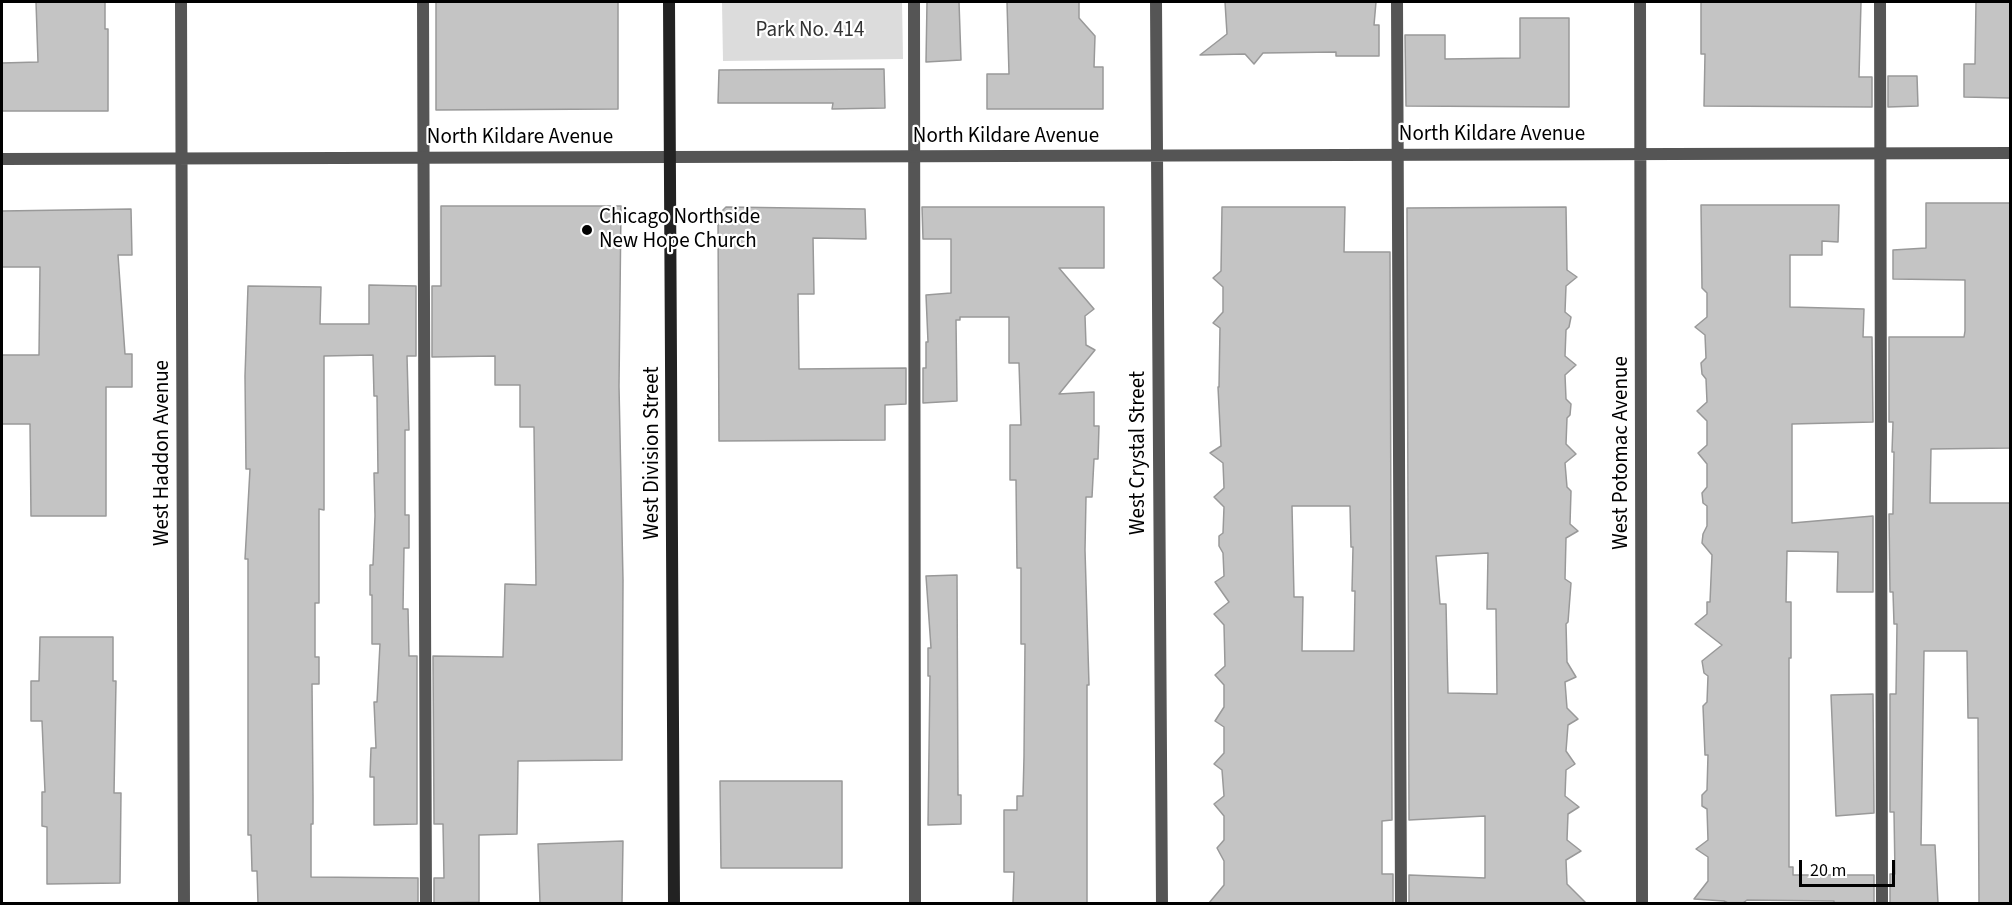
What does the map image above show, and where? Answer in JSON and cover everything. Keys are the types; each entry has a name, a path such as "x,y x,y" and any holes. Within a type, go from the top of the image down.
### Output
{"main road":[{"name":"West Division Street","path":"669,2 674,903"}],"street":[{"name":"West Haddon Avenue","path":"180,2 184,903"},
{"path":"423,2 426,903"},
{"path":"914,2 915,903"},
{"name":"West Crystal Street","path":"1156,2 1162,903"},
{"path":"1397,2 1401,903"},
{"name":"West Potomac Avenue","path":"1640,2 1642,903"},
{"path":"1880,2 1882,903"},
{"name":"North Kildare Avenue","path":"2,159 2010,153"}],"green space":[{"name":"Park No. 414","path":"722,2 902,2 903,59 723,61"}],"building":[{"path":"36,2 105,2 105,29 108,29 108,111 2,111 2,63 38,62"},
{"path":"436,2 618,2 618,109 436,110"},
{"path":"927,2 959,2 961,60 926,62"},
{"path":"1007,2 1079,2 1079,18 1095,36 1094,67 1103,67 1103,109 987,109 987,74 1009,74"},
{"path":"1225,2 1376,2 1374,25 1379,25 1379,56 1336,56 1336,52 1263,53 1254,64 1245,54 1200,55 1227,34"},
{"path":"1701,2 1861,2 1859,77 1872,77 1872,107 1704,106 1705,54 1701,54"},
{"path":"1976,2 2010,2 2010,98 1964,97 1964,64 1975,64"},
{"path":"1520,18 1569,18 1569,107 1406,106 1405,35 1445,35 1445,59 1520,58"},
{"path":"884,69 885,108 832,109 833,103 718,103 719,70"},
{"path":"1888,76 1917,76 1918,106 1888,107"},
{"path":"1926,203 2010,203 2010,448 1931,449 1930,503 2010,503 2010,903 1979,903 1978,718 1968,718 1967,651 1924,651 1921,845 1935,845 1938,903 1890,903 1890,874 1895,874 1894,812 1890,812 1890,694 1896,694 1897,624 1894,624 1893,592 1890,592 1889,514 1893,514 1894,452 1892,452 1893,422 1889,422 1889,337 1964,337 1965,331 1965,280 1893,279 1893,250 1926,248"},
{"path":"1701,205 1839,205 1838,242 1822,241 1822,255 1790,255 1790,307 1864,309 1863,337 1872,337 1873,422 1792,424 1792,523 1873,516 1873,592 1837,592 1838,552 1787,551 1786,602 1791,602 1789,867 1793,867 1793,875 1874,875 1874,903 1747,900 1743,903 1728,903 1694,899 1708,881 1708,857 1696,849 1708,840 1707,809 1702,806 1702,795 1707,790 1708,755 1705,755 1703,706 1707,702 1708,676 1704,673 1702,661 1722,645 1695,624 1707,614 1707,602 1710,602 1712,555 1702,543 1707,526 1707,506 1703,503 1702,493 1707,487 1707,464 1698,453 1707,445 1707,421 1697,411 1707,402 1706,379 1702,374 1701,363 1706,358 1705,335 1695,327 1707,317 1707,293 1702,288"},
{"path":"441,206 621,206 619,386 623,580 622,760 518,761 517,834 479,835 479,902 434,903 434,878 444,878 443,824 434,824 433,656 503,657 505,584 536,585 534,427 520,427 520,385 495,385 495,356 432,357 432,286 441,286"},
{"path":"726,207 865,209 866,239 813,238 814,294 798,294 799,369 906,368 906,404 885,405 885,440 719,441 718,215"},
{"path":"922,207 1104,207 1104,268 1059,268 1094,309 1085,316 1086,345 1095,350 1059,394 1094,392 1094,426 1099,426 1098,459 1094,459 1092,497 1086,497 1085,550 1089,685 1087,685 1087,903 1013,903 1014,872 1004,872 1004,810 1017,810 1017,796 1023,796 1025,644 1021,644 1021,568 1017,568 1016,480 1010,480 1010,425 1021,425 1019,363 1009,363 1009,317 960,317 960,320 956,320 957,401 923,403 923,368 926,368 926,342 928,342 926,295 951,293 951,239 923,239"},
{"path":"1222,207 1345,207 1344,252 1390,252 1392,820 1382,821 1382,874 1393,874 1393,903 1209,903 1224,885 1224,861 1217,848 1224,840 1224,816 1214,804 1224,796 1222,770 1214,764 1224,753 1224,727 1215,721 1224,707 1224,685 1215,675 1225,666 1224,625 1214,614 1229,602 1215,582 1224,576 1223,553 1219,546 1219,536 1223,533 1224,507 1214,497 1224,488 1223,463 1210,453 1221,446 1218,387 1220,328 1213,323 1223,312 1223,287 1213,278 1221,271","holes":["1292,506 1350,506 1351,547 1353,547 1352,591 1355,591 1354,651 1302,651 1303,597 1294,597"]},
{"path":"1566,207 1567,270 1577,277 1566,286 1565,312 1571,317 1566,330 1565,356 1576,365 1565,375 1566,399 1571,404 1570,415 1567,418 1566,444 1576,454 1565,463 1567,487 1571,491 1570,524 1578,531 1566,538 1565,579 1571,583 1566,624 1567,662 1576,677 1565,682 1567,708 1578,719 1568,725 1566,751 1575,764 1566,770 1565,796 1579,807 1568,814 1567,840 1581,851 1566,860 1567,884 1586,903 1409,903 1409,875 1485,878 1485,816 1409,820 1407,208","holes":["1488,553 1487,609 1496,609 1497,694 1448,693 1446,604 1440,604 1436,556"]},
{"path":"131,209 132,255 118,255 125,354 132,354 132,387 106,387 106,516 31,516 30,424 2,424 2,355 39,355 40,267 2,267 2,211"},
{"path":"369,285 416,286 416,356 407,356 409,430 405,430 405,515 409,515 409,548 404,548 403,609 408,609 409,656 417,656 417,824 374,825 374,777 370,777 371,748 376,748 374,702 377,702 380,644 372,644 372,595 370,595 370,565 373,565 375,516 374,473 378,473 377,396 374,396 373,355 324,356 324,510 319,509 319,603 315,603 315,657 319,657 319,684 312,684 311,877 418,878 418,903 258,903 257,871 252,871 251,835 248,835 248,559 245,559 250,469 246,469 245,376 248,286 321,287 320,324 369,324"},
{"path":"957,575 958,795 961,795 961,824 928,825 930,676 928,676 928,648 931,648 926,576"},
{"path":"40,637 113,637 113,681 116,681 114,793 121,793 120,883 47,884 47,827 42,826 42,792 45,792 42,721 31,721 31,681 39,681"},
{"path":"1873,694 1874,813 1836,816 1831,695"},
{"path":"720,781 842,781 842,868 721,868"},
{"path":"623,841 622,903 540,903 538,844"}],"place":[{"name":"Chicago Northside New Hope Church","path":"587,230"}]}
